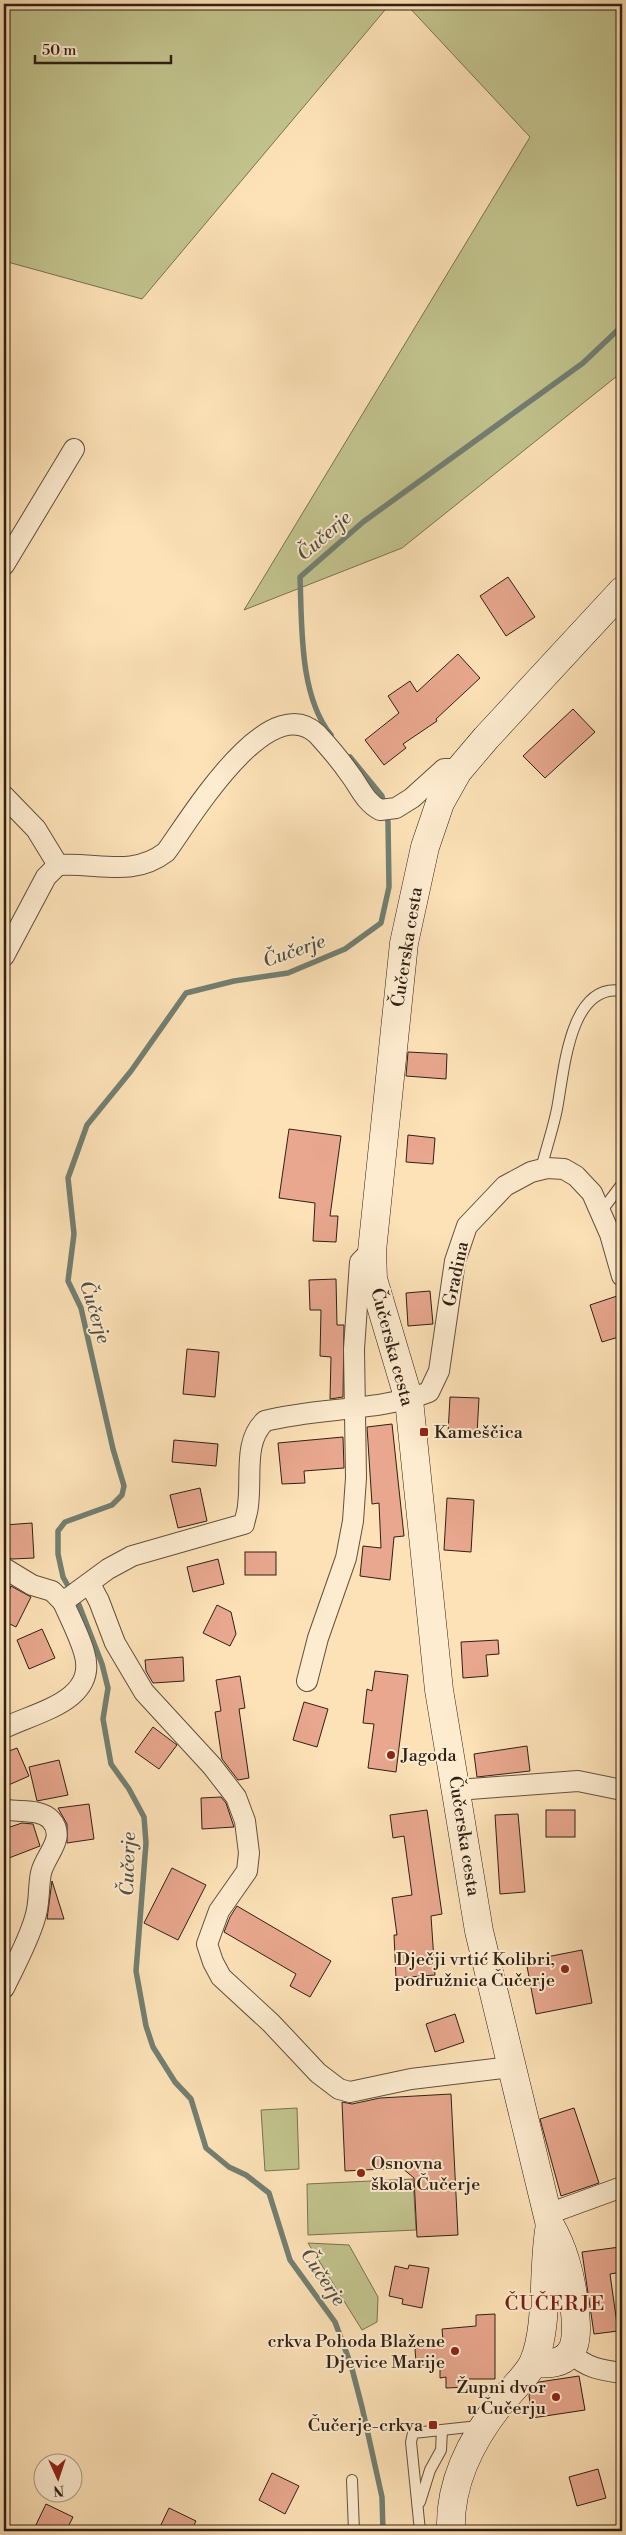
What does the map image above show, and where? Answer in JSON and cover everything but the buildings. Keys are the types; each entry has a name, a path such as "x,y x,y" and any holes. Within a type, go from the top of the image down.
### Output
{"street":[{"path":"4,565 74,449"},
{"name":"Čučerska cesta","path":"549,2219 479,1931 439,1690 409,1400 373,1279 372,1250 404,943 425,847 440,804 460,769 622,591"},
{"path":"4,956 46,877 58,865 125,868 153,863 166,852 235,760 259,738 287,725 303,726 316,733 349,773 366,800 380,810 396,808 412,798 444,769 460,769"},
{"path":"4,796 36,829 58,865"},
{"name":"Gradina","path":"409,1400 429,1392 439,1371 455,1261 467,1226 505,1186 531,1172 541,1169 564,1169 576,1176 592,1192 610,1234 622,1276"},
{"path":"307,1681 318,1638 346,1558 356,1478 354,1349 360,1262 372,1250"},
{"path":"75,1594 108,1569 132,1556 244,1524 248,1505 250,1461 255,1437 265,1421 285,1416 409,1400"},
{"path":"4,1568 32,1585 99,1601 114,1643 144,1692 212,1766 236,1797 245,1821 249,1854 248,1872 219,1911 207,1944 212,1962 221,1977 271,2023 318,2073 339,2090 350,2092 411,2079 511,2067"},
{"path":"4,1728 70,1698 85,1678 85,1653 75,1594"},
{"path":"457,1790 578,1781 622,1790"},
{"path":"4,1809 16,1812 36,1812 50,1820 56,1831 56,1843 41,1872 35,1918 4,1988"},
{"path":"549,2219 622,2186"},
{"path":"534,2363 554,2364 571,2353 578,2329 565,2256 549,2219"},
{"path":"452,2531 452,2507 463,2462 482,2426 534,2363 542,2321 549,2219"},
{"path":"571,2353 580,2362 593,2369 622,2374"}],"lane":[{"path":"541,1169 557,1110 566,1052 580,1018 594,995 611,989 622,991"},
{"path":"600,1213 622,1184"},
{"path":"420,2531 419,2505 411,2438 413,2433 482,2426"},
{"path":"419,2505 430,2470 441,2450 442,2430"},
{"path":"352,2480 354,2531"}],"green space":[{"path":"4,4 390,4 142,299 4,261"},
{"path":"406,4 622,4 622,372 402,548 244,610 530,137"},
{"path":"297,2108 299,2169 265,2171 261,2110"},
{"path":"413,2179 416,2230 308,2235 307,2184"},
{"path":"308,2243 349,2245 378,2297 377,2322 362,2330"}],"waterway":[{"name":"Čučerje","path":"331,735 313,701 308,681 302,638 300,577 363,522 583,363 622,326"},
{"name":"Čučerje","path":"350,757 382,796 388,822 389,887 381,923 345,949 288,973 234,981 186,993 131,1071 87,1125 68,1178 74,1234 68,1281 81,1308 113,1449 124,1486 122,1495 112,1505 65,1522 58,1531 58,1554 63,1577 79,1605 102,1664 108,1688 103,1719 111,1764 129,1789 144,1817 146,1843 136,1971 146,2026 153,2047 175,2082 191,2099 206,2148 229,2167 246,2175 269,2193 290,2260 335,2322 351,2365 362,2407 382,2497 383,2531"}],"place":[{"name":"Kameščica","path":"424,1432"},
{"name":"Jagoda","path":"391,1755"},
{"name":"Dječji vrtić Kolibri, podružnica Čučerje","path":"565,1969"},
{"name":"Osnovna škola Čučerje","path":"361,2173"},
{"name":"crkva Pohoda Blažene Djevice Marije","path":"455,2351"},
{"name":"Župni dvor u Čučerju","path":"556,2397"},
{"name":"Čučerje-crkva","path":"433,2425"}],"district":[{"name":"ČUČERJE","path":"555,2304"}]}
